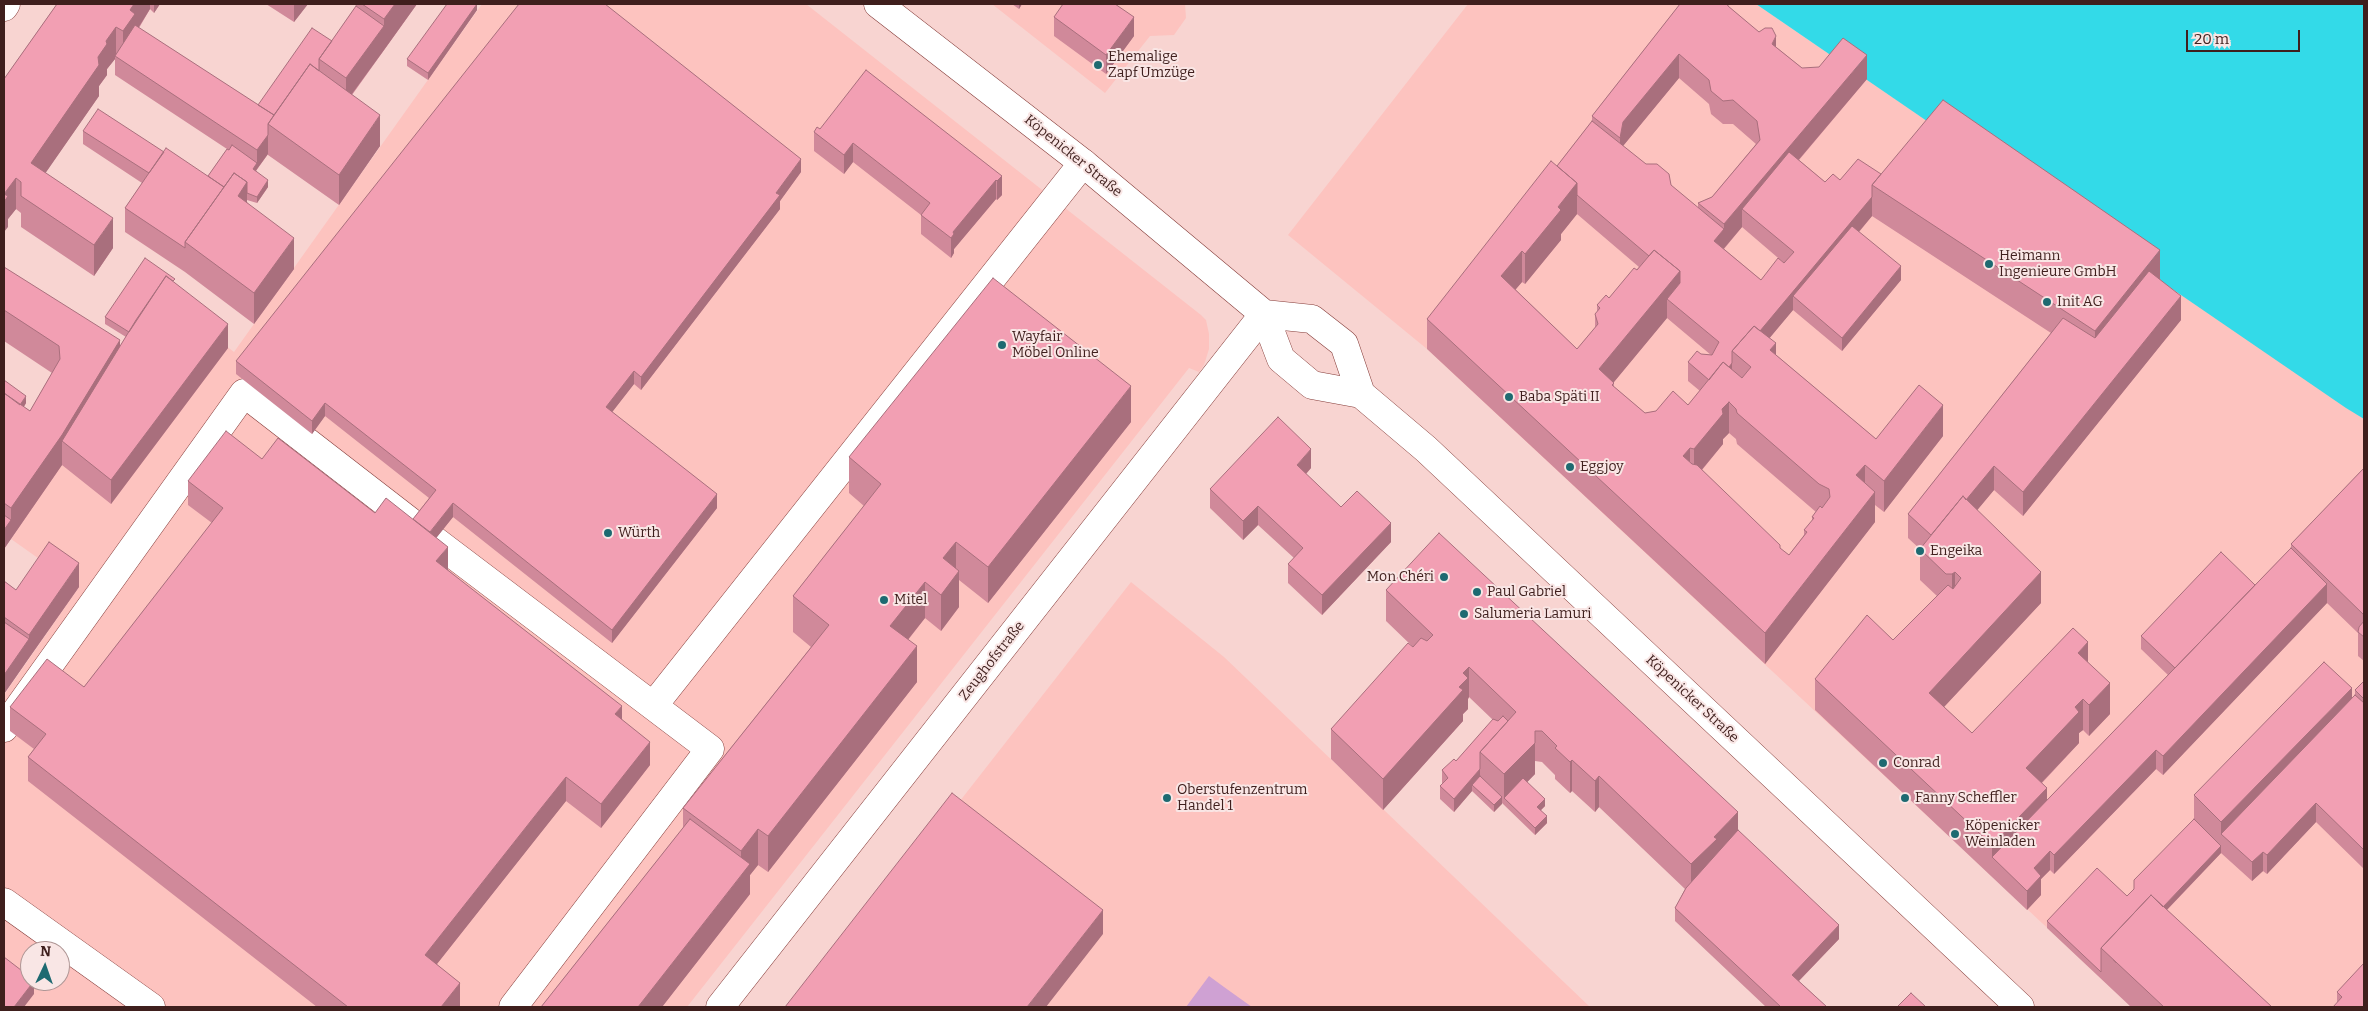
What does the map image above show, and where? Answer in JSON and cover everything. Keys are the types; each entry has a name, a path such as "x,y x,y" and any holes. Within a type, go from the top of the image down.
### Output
{"main road":[{"name":"Köpenicker Straße","path":"878,4 1083,163 1264,314 1281,359 1312,385 1361,394 1426,449 2020,1007"},
{"path":"652,706 1083,163"},
{"path":"1264,314 1312,319 1344,344 1361,394"},
{"name":"Zeughofstraße","path":"720,1007 1264,314"},
{"path":"4,728 244,393 426,534 710,749 513,1007"},
{"path":"4,902 151,1007"}],"shaded area":[{"path":"482,4 806,4 1201,315 1206,320 1209,334 1209,349 1204,365 1199,372 1189,368 687,1007 4,1007 4,695 79,587 11,539 166,300 234,352"},
{"name":"Ehemalige Zapf Umzüge","path":"992,4 1185,4 1186,18 1174,35 1150,36 1105,93"},
{"path":"1468,4 1756,4 2364,419 2364,1007 2132,1007 1427,349 1288,235"},
{"name":"Oberstufenzentrum Handel 1","path":"1131,582 1224,657 1590,1007 799,1007"},
{"path":"1209,976 1224,987 1252,1007 1186,1007"}],"water":[{"path":"1756,4 2364,4 2364,419 2346,408"}],"building":[{"path":"57,4 134,4 130,10 135,14 123,31 116,27 106,41 107,44 98,57 99,65 31,163 113,218 94,245 21,196 21,182 16,178 4,194 4,79"},
{"path":"362,4 395,4 384,19"},
{"path":"447,4 477,4 428,73 407,59"},
{"path":"519,4 605,4 801,159 776,193 780,195 641,377 634,371 606,407 717,494 612,630 453,503 430,532 413,519 436,490 325,403 312,421 236,361"},
{"path":"1063,4 1115,4 1134,17 1106,55 1054,17"},
{"path":"1680,4 1727,4 1759,32 1765,28 1772,28 1776,36 1772,44 1802,68 1819,67 1843,38 1867,55 1724,224 1698,203 1712,197 1760,140 1757,121 1733,100 1723,101 1711,91 1709,80 1679,54 1623,122 1620,138 1592,116"},
{"path":"356,6 384,26 346,78 319,59"},
{"path":"135,25 274,115 268,124 268,135 257,150 115,56"},
{"path":"312,28 332,41 319,59 319,71 310,64 274,115 258,105"},
{"path":"310,64 380,115 339,175 268,124"},
{"path":"866,70 1002,176 996,180 953,232 954,234 951,238 921,215 930,203 853,143 844,155 814,132 817,127 820,129"},
{"path":"1943,100 2160,250 2095,331 1872,185"},
{"path":"98,109 164,152 149,173 83,131"},
{"path":"1592,121 1646,164 1657,164 1669,174 1671,185 1724,229 1714,241 1761,280 1778,258 1784,263 1794,252 1742,209 1789,152 1825,182 1833,174 1840,180 1858,159 1881,174 1872,185 1872,197 1760,331 1754,326 1732,351 1732,363 1729,367 1723,362 1709,380 1688,362 1697,351 1701,354 1712,355 1719,342 1667,299 1680,283 1680,271 1654,250 1649,256 1577,195 1577,183 1557,166"},
{"path":"232,145 257,163 253,169 268,180 257,197 247,193 247,182 234,173 224,187 208,176 227,149 229,150"},
{"path":"166,148 224,187 185,242 185,248 125,208"},
{"path":"1551,161 1577,183 1558,207 1561,210 1525,254 1522,251 1501,276 1577,349 1598,324 1595,314 1600,308 1597,305 1606,295 1609,298 1634,268 1637,270 1654,250 1680,271 1599,369 1614,383 1612,385 1645,413 1656,411 1673,391 1688,405 1723,362 1742,378 1751,367 1732,351 1754,326 1776,343 1770,350 1876,439 1919,385 1943,405 1884,481 1865,465 1856,475 1875,492 1765,633 1427,319","holes":["1729,402 1736,409 1737,413 1819,484 1829,489 1830,497 1812,517 1814,518 1804,530 1807,532 1789,555 1697,465 1692,464 1683,456 1690,448 1694,449 1723,414 1722,409"]},
{"path":"234,173 247,182 238,196 294,238 254,293 185,242"},
{"path":"4,194 8,196 4,202"},
{"path":"1852,226 1901,266 1842,338 1793,296"},
{"path":"145,258 175,279 173,281 166,276 129,332 105,317"},
{"path":"4,267 120,340 62,435 11,508 4,503 4,393 30,411 60,359 59,346 4,310"},
{"path":"2149,271 2181,296 2023,492 1994,466 1966,500 1963,496 1931,535 1908,514 2063,318 2095,338"},
{"path":"166,276 228,324 111,480 62,441 136,320"},
{"name":"Mitel","path":"993,278 1131,386 988,567 956,542 943,558 959,571 941,595 925,582 890,626 917,646 768,836 758,829 741,851 683,808 829,625 793,596 881,484 849,457"},
{"path":"4,380 26,396 20,405 4,393"},
{"path":"1278,417 1311,449 1297,465 1341,507 1357,491 1391,523 1322,595 1288,564 1303,548 1258,506 1243,521 1210,489"},
{"path":"226,431 262,459 278,438 375,513 386,498 448,547 436,561 622,706 615,714 650,742 601,804 566,777 425,955 460,983 441,1007 348,1007 28,757 46,734 10,707 47,659 84,687 223,508 188,481"},
{"path":"2364,468 2364,615 2291,544"},
{"path":"1963,496 2041,572 1929,693 1972,733 2073,628 2088,642 2078,653 2110,683 2089,705 2083,699 2075,707 2079,712 2026,768 2047,788 1992,845 1815,679 1867,615 1893,640 1948,585 1953,589 1961,578 1955,572 1946,574 1920,549"},
{"path":"4,515 11,520 4,530"},
{"path":"1439,533 1738,812 1714,837 1717,839 1691,864 1599,776 1595,781 1572,760 1570,762 1555,748 1557,746 1542,731 1535,731 1535,743 1504,774 1480,752 1516,712 1469,667 1463,673 1468,678 1459,687 1463,690 1383,779 1331,729 1408,643 1413,647 1421,638 1427,641 1433,635 1386,590"},
{"path":"49,542 79,563 29,635 4,617 4,581 16,590"},
{"path":"2291,548 2327,584 2163,756 2156,750 2054,855 2050,851 2034,868 2041,876 2027,891 1992,857"},
{"path":"2221,552 2255,585 2175,668 2141,636"},
{"path":"2364,621 2364,637 2358,632 2359,627"},
{"path":"4,622 29,639 4,675"},
{"path":"2324,662 2352,688 2221,822 2194,795"},
{"path":"2364,681 2364,699 2355,690"},
{"path":"2355,695 2364,703 2364,850 2316,803 2267,855 2263,852 2252,862 2221,834"},
{"path":"1503,716 1508,721 1480,752 1480,769 1454,799 1440,786 1448,778 1442,770 1454,759 1456,761 1493,719 1498,721"},
{"path":"1480,776 1502,797 1494,805 1472,785"},
{"path":"1523,778 1545,799 1537,807 1547,816 1535,828 1504,798"},
{"path":"952,793 1103,910 1027,1007 785,1007"},
{"path":"690,819 750,864 638,1007 541,1007"},
{"path":"2194,819 2221,846 2163,907 2151,895 2101,948 2101,972 2047,921 2097,868 2127,896 2134,889 2134,880"},
{"path":"1738,830 1839,925 1792,975 1827,1007 1781,1007 1675,908 1686,888"},
{"path":"2151,895 2272,1007 2164,1007 2101,948"},
{"path":"4,957 20,969 20,991 26,991 14,1007 4,1007"},
{"path":"2364,963 2364,1007 2333,1007 2342,997 2337,992"},
{"path":"1911,993 1926,1007 1897,1007"}],"place":[{"name":"Ehemalige Zapf Umzüge","path":"1098,65"},
{"name":"Heimann Ingenieure GmbH","path":"1989,264"},
{"name":"Init AG","path":"2047,302"},
{"name":"Wayfair Möbel Online","path":"1002,345"},
{"name":"Baba Späti II","path":"1509,397"},
{"name":"Eggjoy","path":"1570,467"},
{"name":"Würth","path":"608,533"},
{"name":"Engeika","path":"1920,551"},
{"name":"Mon Chéri","path":"1444,577"},
{"name":"Paul Gabriel","path":"1477,592"},
{"name":"Mitel","path":"884,600"},
{"name":"Salumeria Lamuri","path":"1464,614"},
{"name":"Conrad","path":"1883,763"},
{"name":"Oberstufenzentrum Handel 1","path":"1167,798"},
{"name":"Fanny Scheffler","path":"1905,798"},
{"name":"Köpenicker Weinladen","path":"1955,834"}]}
